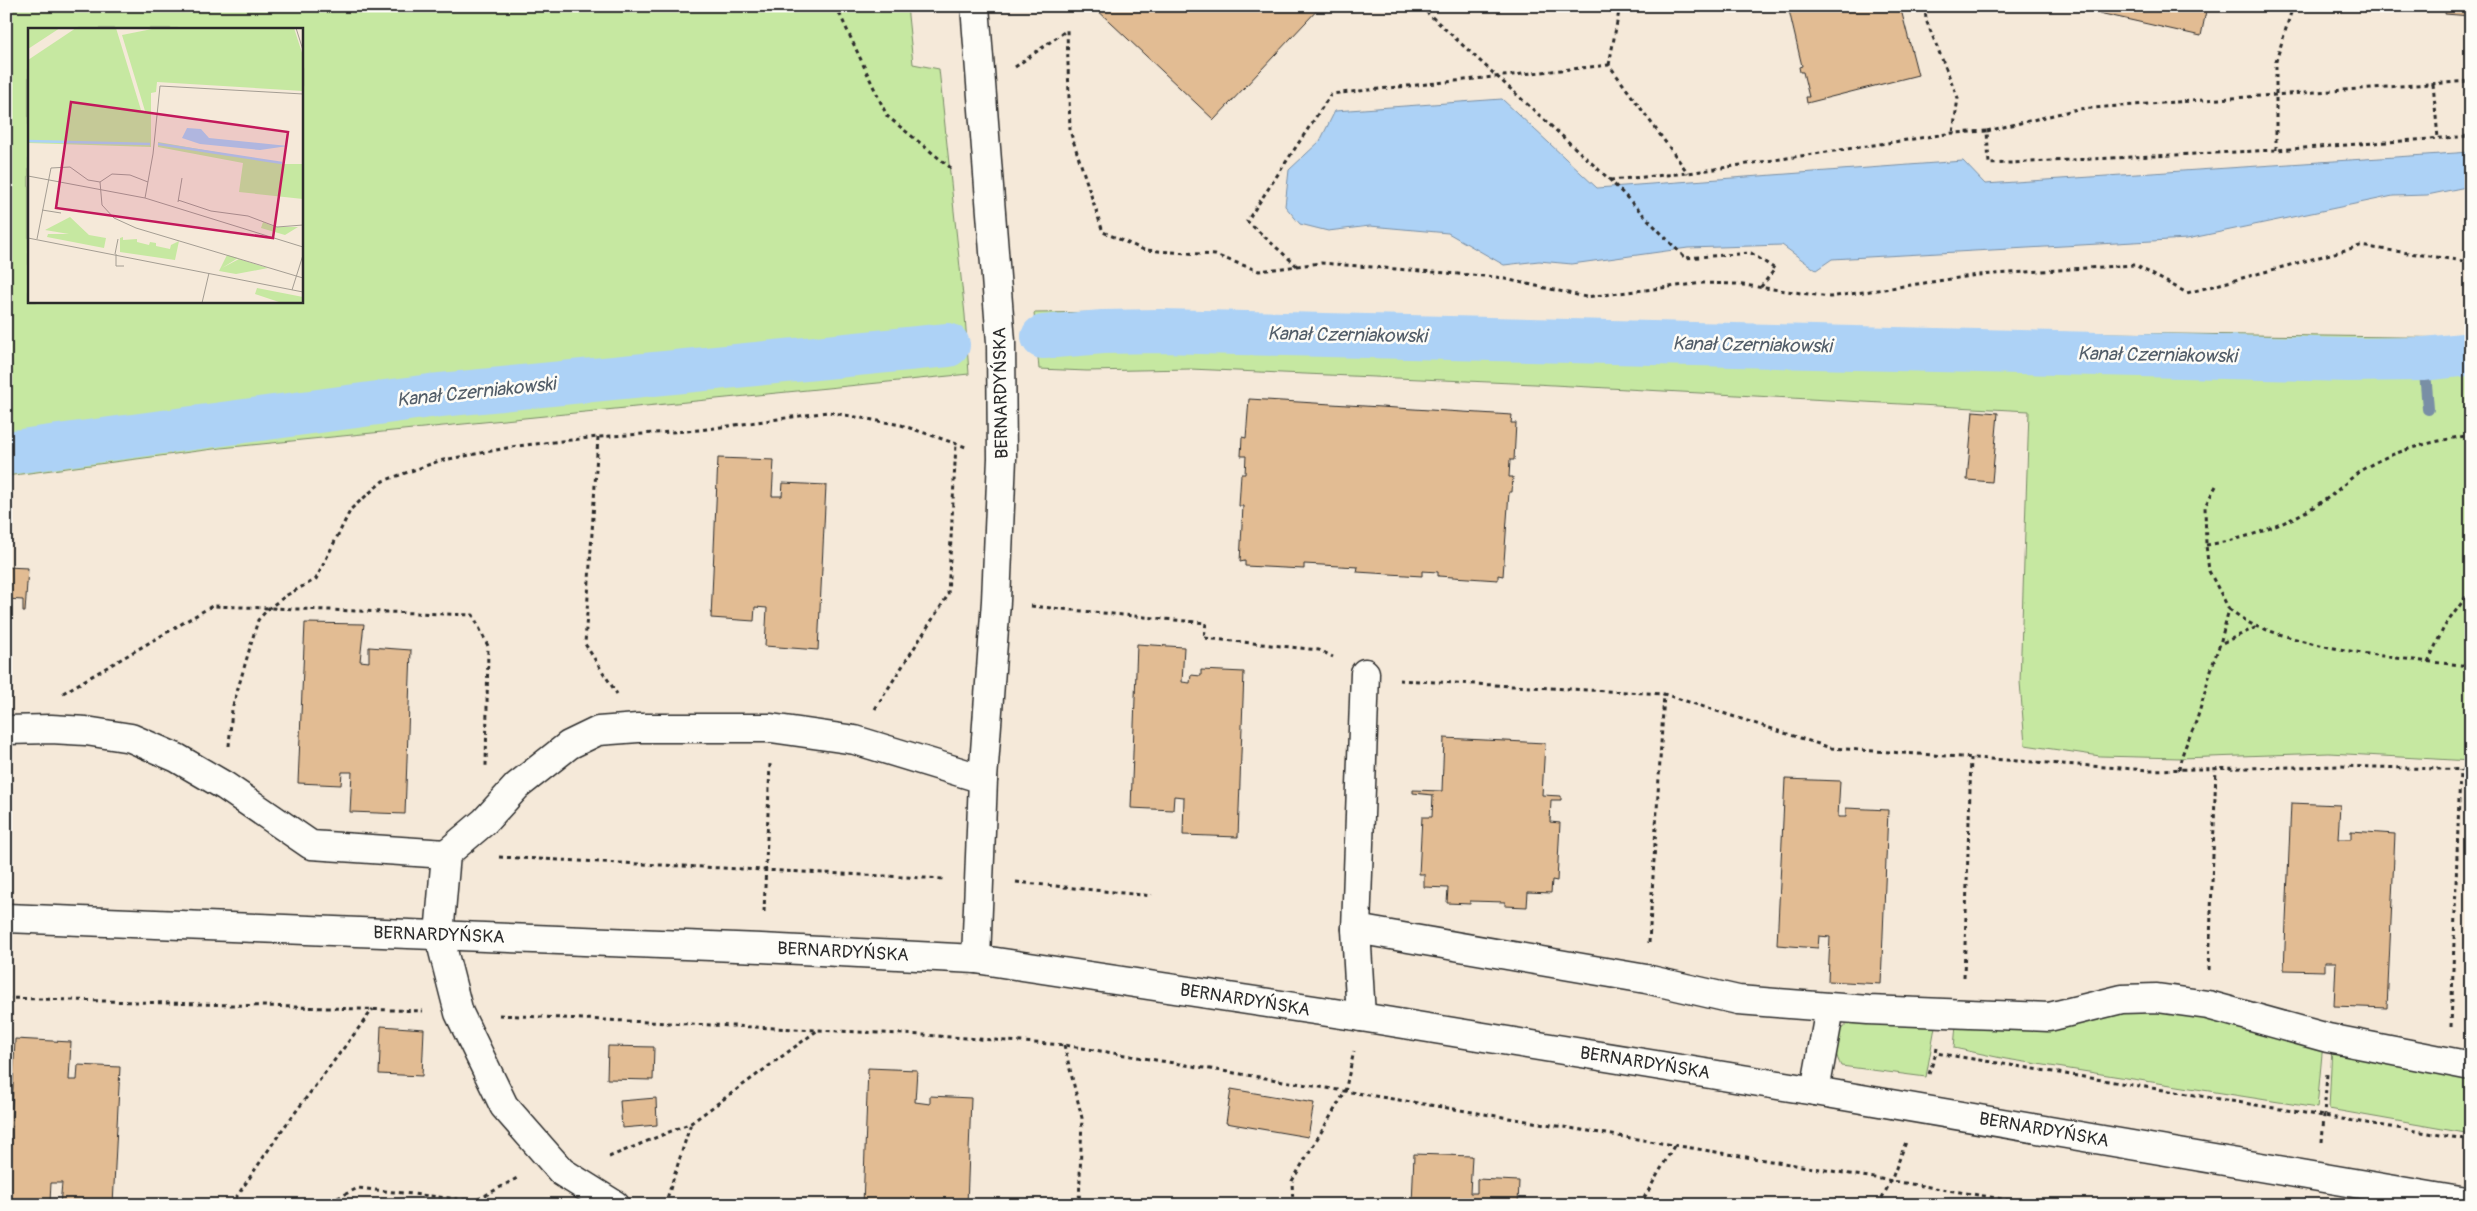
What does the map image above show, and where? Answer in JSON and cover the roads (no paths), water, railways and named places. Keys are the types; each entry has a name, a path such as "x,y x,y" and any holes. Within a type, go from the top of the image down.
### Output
{"street":[{"name":"BERNARDYŃSKA","path":"975,6 1001,342 1002,458 996,601 983,780 976,959"},
{"path":"1361,1018 1356,929 1365,673"},
{"path":"6,730 51,729 86,731 131,738 177,758 225,786 311,844 446,854 485,821 517,786 569,745 598,732 638,728 771,728 855,740 983,780"},
{"path":"446,854 439,935 459,1013 504,1106 562,1172 615,1205"},
{"name":"BERNARDYŃSKA","path":"6,918 761,948 976,959 1361,1018 1815,1091 2471,1204"},
{"path":"1356,929 1646,979 1738,1000 1830,1008 2048,1017 2122,999 2157,998 2208,1006 2328,1038 2460,1063"},
{"path":"1815,1091 1830,1008"}],"water":[{"path":"1502,99 1597,188 1963,161 1985,184 2471,152 2471,186 2427,195 2393,196 2187,239 1832,259 1816,270 1782,245 1688,248 1572,264 1539,261 1504,265 1448,233 1370,226 1328,231 1300,224 1285,206 1289,170 1320,141 1335,111"}],"waterway":[{"name":"Kanał Czerniakowski","path":"1043,337 1103,332 1160,331 2348,360 2424,359 2461,355"},
{"name":"Kanał Czerniakowski","path":"6,453 430,396 948,345"},
{"path":"2424,359 2428,409"}]}
